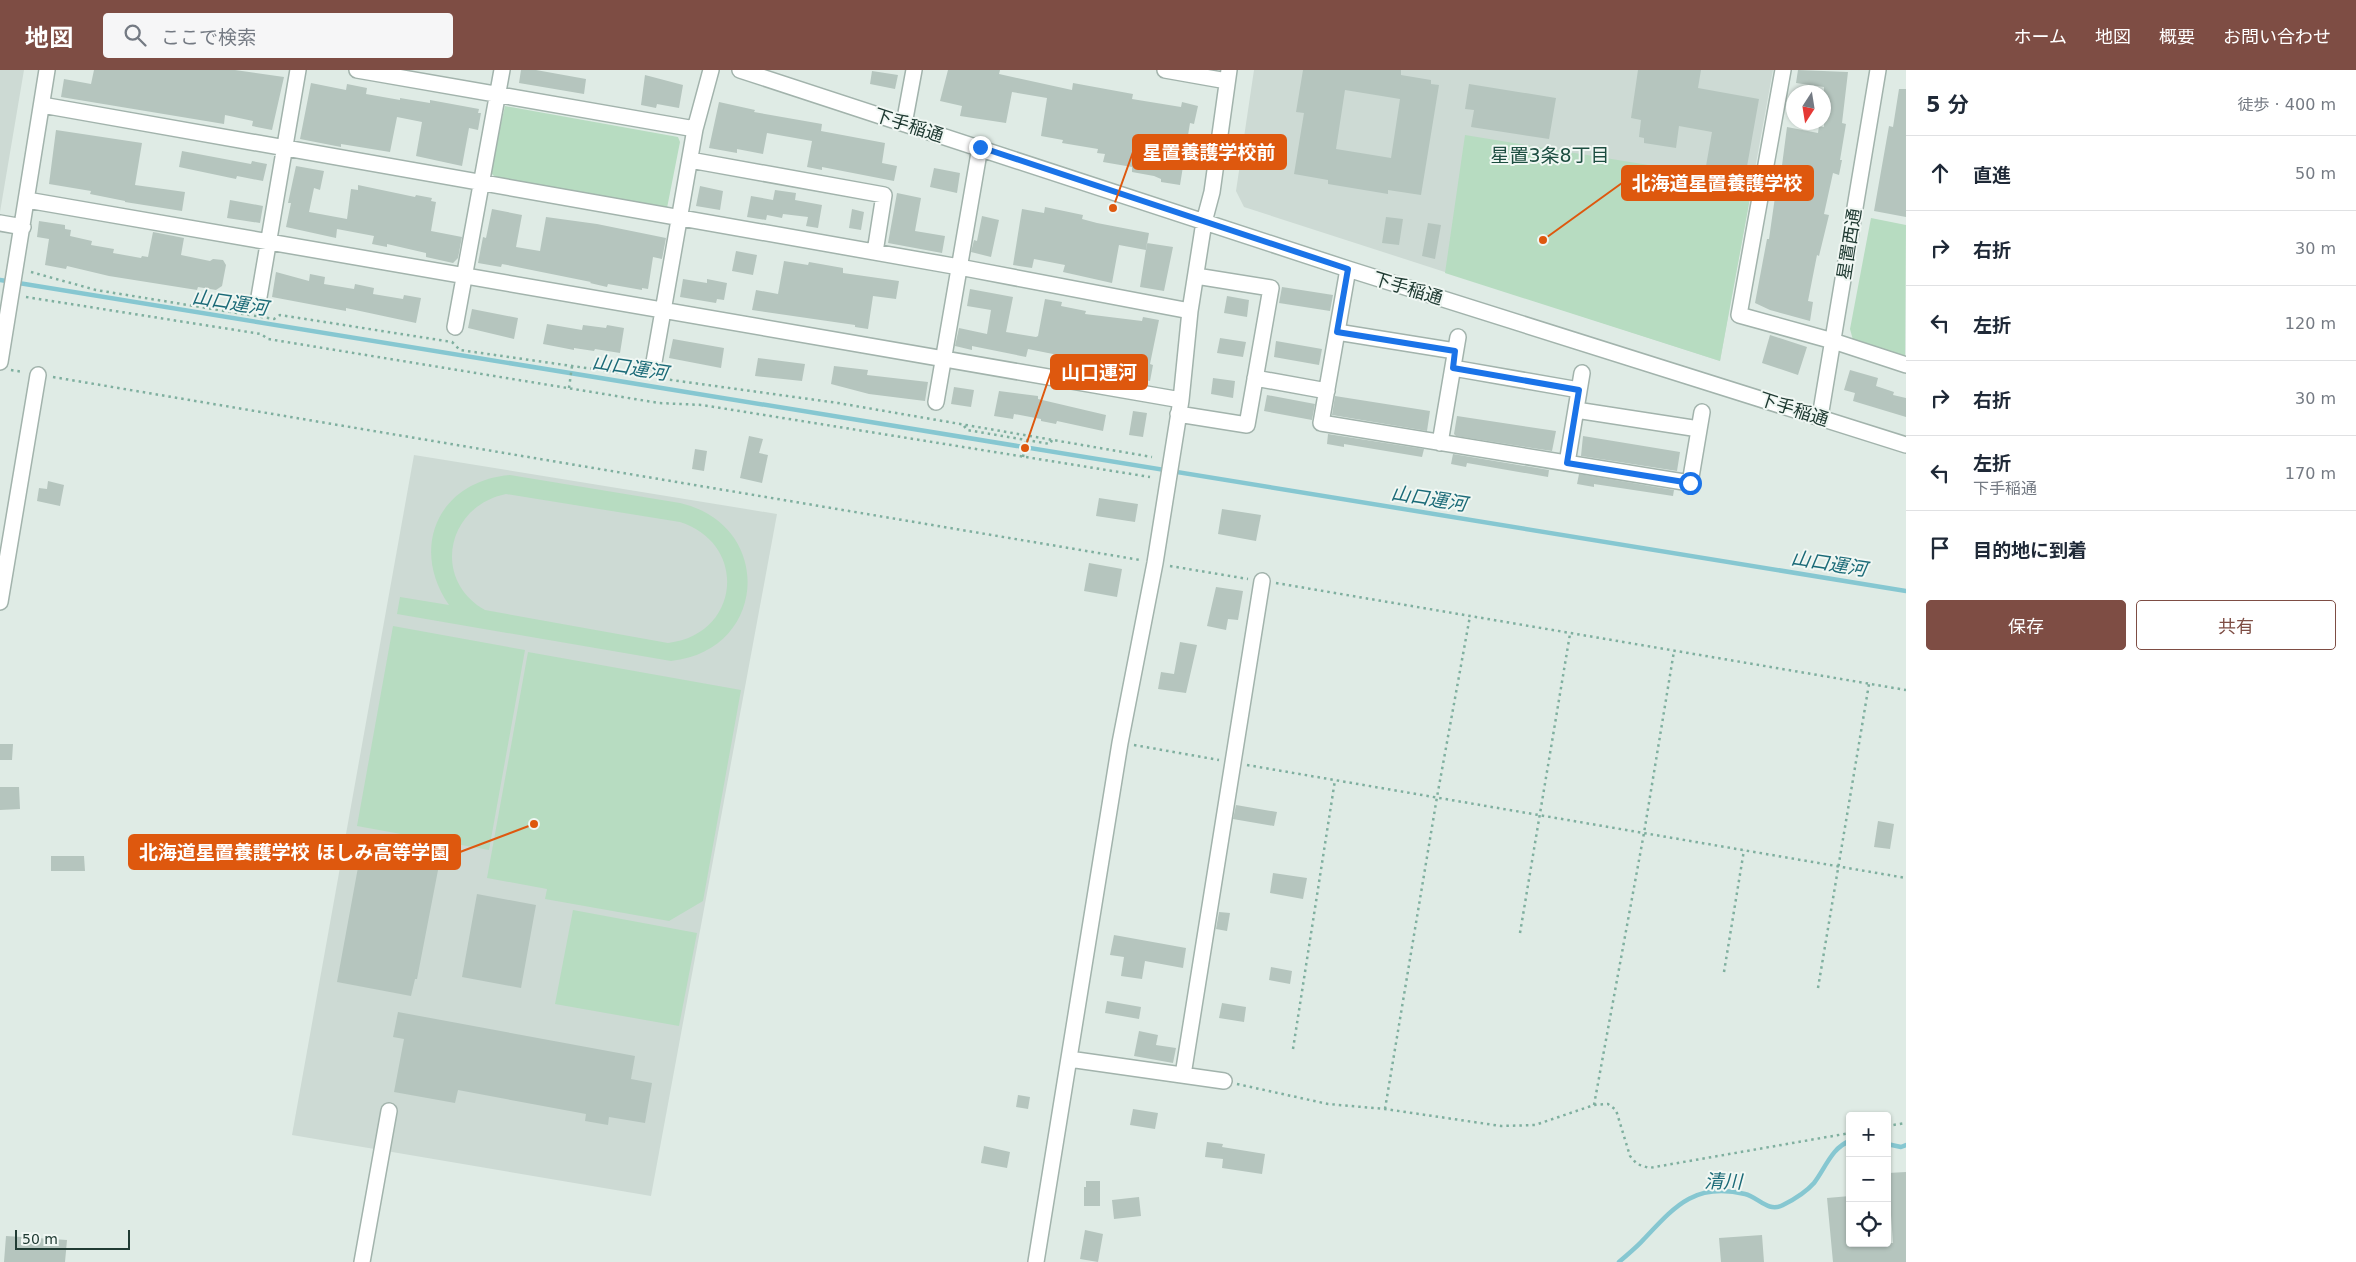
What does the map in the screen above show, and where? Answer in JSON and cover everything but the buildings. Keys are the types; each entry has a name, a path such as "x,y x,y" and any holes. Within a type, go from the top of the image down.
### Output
{"street":[{"path":"5,366 9,310 23,271 23,227 47,70"},
{"path":"259,297 298,70"},
{"path":"357,70 695,129"},
{"path":"455,327 502,70"},
{"path":"654,362 695,129 711,70"},
{"name":"下手稲通","path":"740,70 1348,269 1906,445"},
{"path":"904,124 914,70"},
{"path":"1036,1262 1120,743 1155,563 1180,407 1190,311 1204,222 1212,192 1228,76 1166,70"},
{"path":"1783,70 1739,315 1833,340 1906,365"},
{"name":"星置西通","path":"1820,417 1878,70"},
{"path":"42,105 284,150 959,267 1190,311"},
{"path":"936,402 980,147"},
{"path":"690,160 884,195 875,252"},
{"path":"27,200 943,359 1180,407 1247,425 1271,288 1196,276"},
{"path":"0,223 23,227"},
{"path":"1348,269 1321,423 1690,483 1702,412"},
{"path":"1337,332 1457,344 1440,443"},
{"path":"1453,368 1579,390"},
{"path":"1567,463 1582,373"},
{"path":"0,602 38,375"},
{"path":"1255,378 1327,391"},
{"path":"1576,410 1699,430"},
{"path":"1183,1076 1262,581"},
{"path":"1069,1058 1224,1082"},
{"path":"362,1262 389,1112"}],"path":[{"path":"23,271 105,291 274,319 280,315 452,342 460,350 838,403 1152,457"},
{"path":"26,296 261,334 268,339 569,386 659,403 702,405 1150,477"},
{"path":"5,366 38,375 1906,690"},
{"path":"569,386 572,366"},
{"path":"964,425 967,430 1050,444 1052,440"},
{"path":"1023,457 1026,440"},
{"path":"1385,1109 1437,797 1470,616"},
{"path":"1520,933 1570,633"},
{"path":"1594,1105 1644,833 1674,651"},
{"path":"1818,988 1840,866 1869,684"},
{"path":"1120,743 1906,878"},
{"path":"1293,1049 1335,780"},
{"path":"1724,972 1744,850"},
{"path":"1224,1082 1328,1104 1385,1109 1501,1126 1535,1125 1594,1105 1608,1104 1616,1110 1630,1156 1637,1164 1649,1168 1846,1134"},
{"path":"1891,1125 1906,1123"}],"shaded area":[{"path":"0,70 24,70 0,212"},
{"path":"1254,70 1773,70 1720,361 1244,207 1236,191"},
{"path":"414,455 777,514 651,1196 292,1135"}],"green space":[{"path":"505,106 678,137 680,142 667,208 498,180 490,172"},
{"path":"1465,135 1753,182 1720,361 1445,273"},
{"path":"1871,218 1906,225 1905,356 1853,340 1850,329"},
{"path":"510,475 680,503 711,516 732,536 744,560 748,586 742,612 727,635 703,652 671,661 397,614 400,597 449,605 437,583 432,561 432,540 438,521 449,503 465,490 485,480","holes":["506,494 680,522 702,533 717,549 726,568 727,588 722,607 710,624 692,636 668,643 485,610 468,597 457,580 452,563 453,545 459,528 470,513 486,501"]},
{"path":"393,626 525,650 489,850 357,826"},
{"path":"528,652 741,690 703,901 669,921 545,899 547,889 487,878"},
{"path":"573,910 697,933 679,1026 555,1004"}],"waterway":[{"name":"山口運河","path":"0,280 1906,591"},
{"name":"清川","path":"1619,1262 1676,1207 1699,1194 1712,1191 1728,1191 1745,1194 1768,1206 1778,1207 1783,1205 1811,1186 1829,1159 1838,1148 1846,1143"},
{"name":"清川","path":"1891,1145 1901,1147 1906,1145"}],"place":[{"name":"星置養護学校前","path":"1113,208"},
{"name":"北海道星置養護学校","path":"1543,240"},
{"name":"山口運河","path":"1025,448"},
{"name":"北海道星置養護学校 ほしみ高等学園","path":"534,824"}],"district":[{"name":"星置3条8丁目","path":"1550,155"}],"route":[{"path":"980,147 1348,269 1337,332 1455,351 1453,368 1579,390 1567,463 1690,483"}]}
